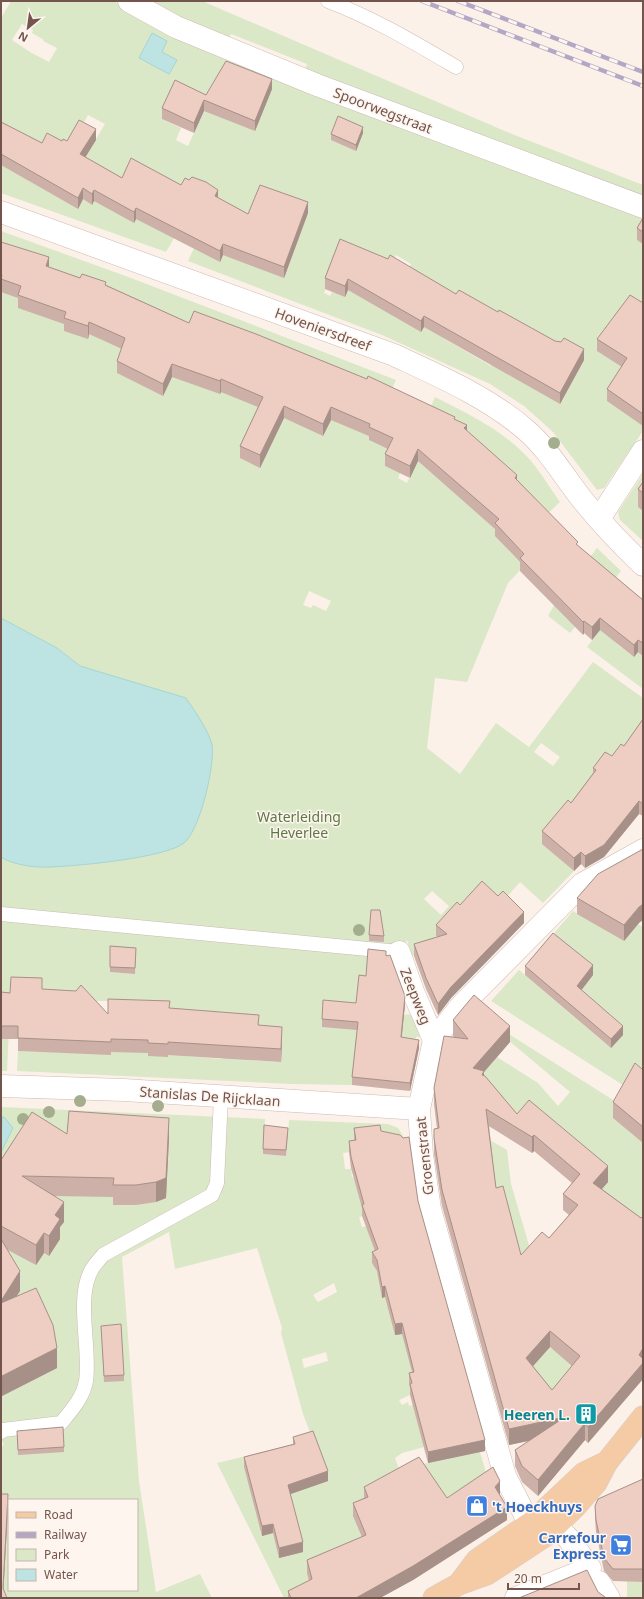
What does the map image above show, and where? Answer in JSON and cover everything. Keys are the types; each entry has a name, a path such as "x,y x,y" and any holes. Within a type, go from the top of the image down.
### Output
{"main road":[{"path":"434,1598 460,1584 487,1574 544,1524 584,1473 607,1462 643,1417"}],"street":[{"name":"Spoorwegstraat","path":"129,1 190,34 317,85 643,207"},
{"name":"Hoveniersdreef","path":"1,212 394,355 448,381 502,412 527,430 548,454 598,519 643,565"},
{"path":"598,519 643,451"},
{"name":"Groenstraat","path":"599,1583 572,1542 520,1508 505,1476 432,1217 422,1155 419,1109 434,1040 460,1007 582,884 643,850"},
{"name":"Zeepweg","path":"399,952 414,994 434,1040"},
{"name":"Stanislas De Rijcklaan","path":"1,1086 112,1090 419,1109"},
{"path":"516,1598 599,1583"}],"lane":[{"path":"328,1 352,10 414,42 456,67"},
{"path":"1,914 399,952"},
{"path":"1,1432 3,1430 61,1423 74,1407 86,1383 87,1368 84,1320 86,1290 91,1270 103,1255 212,1195 217,1183 221,1096"}],"green space":[{"path":"11,1 114,1 155,25 643,216 643,431 604,488 597,490 553,432 524,406 490,384 382,335 188,261 194,248 174,238 166,252 1,193 1,18","holes":["22,24 33,30 32,33 44,40 43,41 57,48 49,62 12,40","207,105 188,146 176,140 181,128 162,119","88,115 105,124 96,139 80,129","29,181 102,186 92,205 83,199 77,208","340,251 345,296 332,292 330,296 324,293","396,255 411,264 405,274 370,302","452,322 506,340 491,366 443,338"]},
{"path":"144,1 202,1 512,134 643,185 643,198 304,74 307,64 231,34 227,43"},
{"name":"Waterleiding Heverlee","path":"1,231 131,278 396,380 369,440 393,451 385,466 400,473 398,478 407,483 418,460 427,416 435,397 486,424 510,441 531,461 560,502 509,551 524,566 508,583 467,682 435,678 427,748 460,774 496,723 529,747 593,662 643,698 643,746 542,843 574,871 543,903 520,882 498,907 436,936 447,946 412,956 407,940 396,962 365,1011 413,1015 420,1037 416,1037 414,1047 354,1065 352,1085 291,1084 17,1071 18,1051 111,1054 113,1001 92,1001 10,1007 7,1071 1,1071 1,857 16,863 59,867 85,865 173,849 117,678 80,666 57,648 1,618","holes":["309,591 331,601 326,611 313,605 311,608 303,605","541,743 560,757 553,766 534,752","432,891 449,906 441,915 424,899","111,952 135,974 110,972","188,1022 280,1062 246,1060 246,1052 223,1051 222,1059 186,1056"]},
{"path":"643,474 643,499 638,507 643,511 643,541 620,520 618,512"},
{"path":"597,548 621,571 570,633 548,616 558,598"},
{"path":"603,626 617,644 634,657 643,647 643,689 587,647"},
{"path":"573,911 624,941 638,924 643,927 643,1086 629,1089 491,1001 519,970 607,1045 562,983 549,939"},
{"path":"477,1014 621,1105 643,1143 643,1236 593,1199 607,1182 489,1127 465,1112 481,1075 497,1057 538,1083 558,1106 570,1092"},
{"path":"1,1107 265,1119 263,1154 286,1156 289,1120 388,1124 398,1128 406,1140 354,1139 356,1151 343,1153 345,1169 351,1169 352,1177 370,1214 359,1217 362,1227 371,1225 378,1260 382,1298 394,1295 396,1335 415,1330 417,1356 409,1384 412,1394 399,1400 402,1405 408,1402 409,1406 413,1405 424,1447 402,1453 395,1458 399,1469 480,1452 490,1486 366,1548 301,1598 284,1598 217,1463 313,1440 303,1414 281,1333 282,1328 257,1248 175,1269 169,1232 122,1257 139,1481 156,1592 200,1574 212,1598 3,1598 1,1448 4,1444 1,1439","holes":["334,1283 337,1292 318,1302 313,1295","326,1352 328,1361 304,1368 302,1359"]},
{"path":"488,1139 507,1150 511,1184 536,1269 530,1308 496,1204"},
{"path":"633,1303 552,1406 526,1374 549,1347 558,1353"},
{"path":"627,1581 643,1582 643,1598 627,1598"}],"water":[{"path":"152,33 167,41 162,52 177,60 169,74 139,58"},
{"path":"1,618 57,648 80,666 186,698 211,740 212,755 209,782 201,812 190,836 184,843 159,853 140,857 63,866 45,867 25,865 6,860 1,857"},
{"path":"2,1117 4,1117 13,1128 1,1152"}],"building":[{"path":"226,61 272,79 255,121 204,100 194,123 162,108 175,80 206,95"},
{"path":"338,116 363,127 356,145 331,134"},
{"path":"79,120 96,129 80,154 122,178 131,158 181,185 185,178 189,180 192,177 206,182 218,190 215,196 248,214 260,185 308,202 284,267 223,244 220,251 136,208 134,212 94,190 92,194 83,188 78,198 1,154 1,122 42,143 47,133 62,141 63,139 67,141"},
{"path":"643,218 643,232 637,228"},
{"path":"340,239 388,259 390,255 456,294 459,290 555,341 561,342 564,338 584,349 560,393 424,316 421,321 348,279 345,286 325,278"},
{"path":"1,242 49,257 46,266 80,278 82,274 106,282 105,285 189,323 194,311 256,334 367,379 368,376 455,417 454,419 467,425 464,428 517,475 515,478 578,542 576,544 643,600 643,643 638,640 634,645 600,618 592,627 584,621 583,622 520,558 524,554 495,523 499,519 418,449 410,466 385,454 393,438 369,427 370,424 331,407 323,424 284,406 260,455 240,446 263,397 221,379 220,381 172,364 163,384 117,361 125,338 89,322 88,326 64,318 66,312 18,295 21,286 1,279"},
{"path":"630,295 643,303 643,414 607,389 627,358 597,339"},
{"path":"643,482 643,493 638,489"},
{"path":"643,719 643,804 639,801 604,845 585,856 581,852 574,858 542,831 568,800 571,803 596,770 593,768 605,752 612,756 621,744 624,746"},
{"path":"643,849 643,904 624,925 577,898 598,874"},
{"path":"482,881 498,896 503,891 524,912 451,987 438,1004 426,978 414,944 447,934 436,925 457,902 460,905"},
{"path":"371,910 380,910 384,936 369,935"},
{"path":"553,933 593,965 577,986 623,1026 611,1039 525,966"},
{"path":"110,946 136,948 135,968 110,967"},
{"path":"368,949 386,951 386,956 390,955 405,996 401,1037 419,1040 410,1083 352,1077 358,1022 322,1019 323,1000 356,1003 359,975 366,976"},
{"path":"11,977 42,978 42,989 76,991 81,985 108,1014 108,999 170,1001 169,1008 259,1015 258,1025 282,1027 281,1049 168,1042 168,1044 148,1043 148,1040 111,1039 111,1042 18,1038 18,1026 1,1026 1,992 10,993"},
{"path":"474,995 510,1026 473,1068 484,1071 482,1075 485,1076 517,1114 529,1100 608,1166 593,1183 641,1218 643,1216 643,1348 639,1355 643,1359 643,1363 588,1427 585,1423 538,1480 522,1466 515,1450 565,1417 509,1429 442,1190 434,1138 434,1129 439,1128 434,1088 444,1036 468,1039 453,1020","holes":["486,1109 532,1137 534,1135 580,1174 563,1194 578,1205 549,1238 542,1232 521,1255 503,1186 496,1188","550,1331 580,1356 552,1390 526,1358"]},
{"path":"635,1063 642,1069 643,1067 643,1127 613,1102"},
{"path":"69,1111 169,1118 166,1178 156,1182 136,1185 113,1185 114,1178 22,1176 64,1202 55,1215 60,1219 49,1236 44,1233 36,1245 1,1226 1,1160 32,1112 67,1134"},
{"path":"264,1125 288,1128 286,1150 263,1149"},
{"path":"380,1125 381,1131 400,1135 403,1138 409,1137 418,1201 485,1440 428,1452 410,1384 412,1383 409,1373 414,1372 402,1323 395,1324 385,1286 382,1287 377,1260 372,1252 378,1249 362,1205 364,1204 351,1157 349,1141 356,1140 354,1128"},
{"path":"1,1239 20,1271 1,1301"},
{"path":"36,1288 53,1325 57,1348 2,1376 1,1303"},
{"path":"121,1324 124,1375 104,1376 101,1326"},
{"path":"63,1427 64,1447 18,1450 17,1431"},
{"path":"313,1431 328,1471 288,1485 303,1542 279,1548 273,1524 262,1526 244,1457 295,1444 293,1437"},
{"path":"419,1457 447,1498 493,1467 500,1481 495,1487 507,1507 413,1566 356,1598 291,1598 288,1591 312,1579 307,1560 366,1535 353,1503 368,1497 364,1487"},
{"name":"Carrefour Express","path":"643,1479 643,1569 613,1569 604,1558 596,1520 595,1506 598,1499"},
{"path":"1,1494 8,1494 3,1588 7,1598 1,1598"},
{"path":"587,1570 598,1592 606,1598 519,1598"}],"railway":[{"path":"422,1 643,86"},
{"path":"458,1 643,72"}],"place":[{"name":"Heeren L.","path":"586,1414"},
{"name":"'t Hoeckhuys","path":"477,1506"},
{"name":"Carrefour Express","path":"621,1545"}]}
